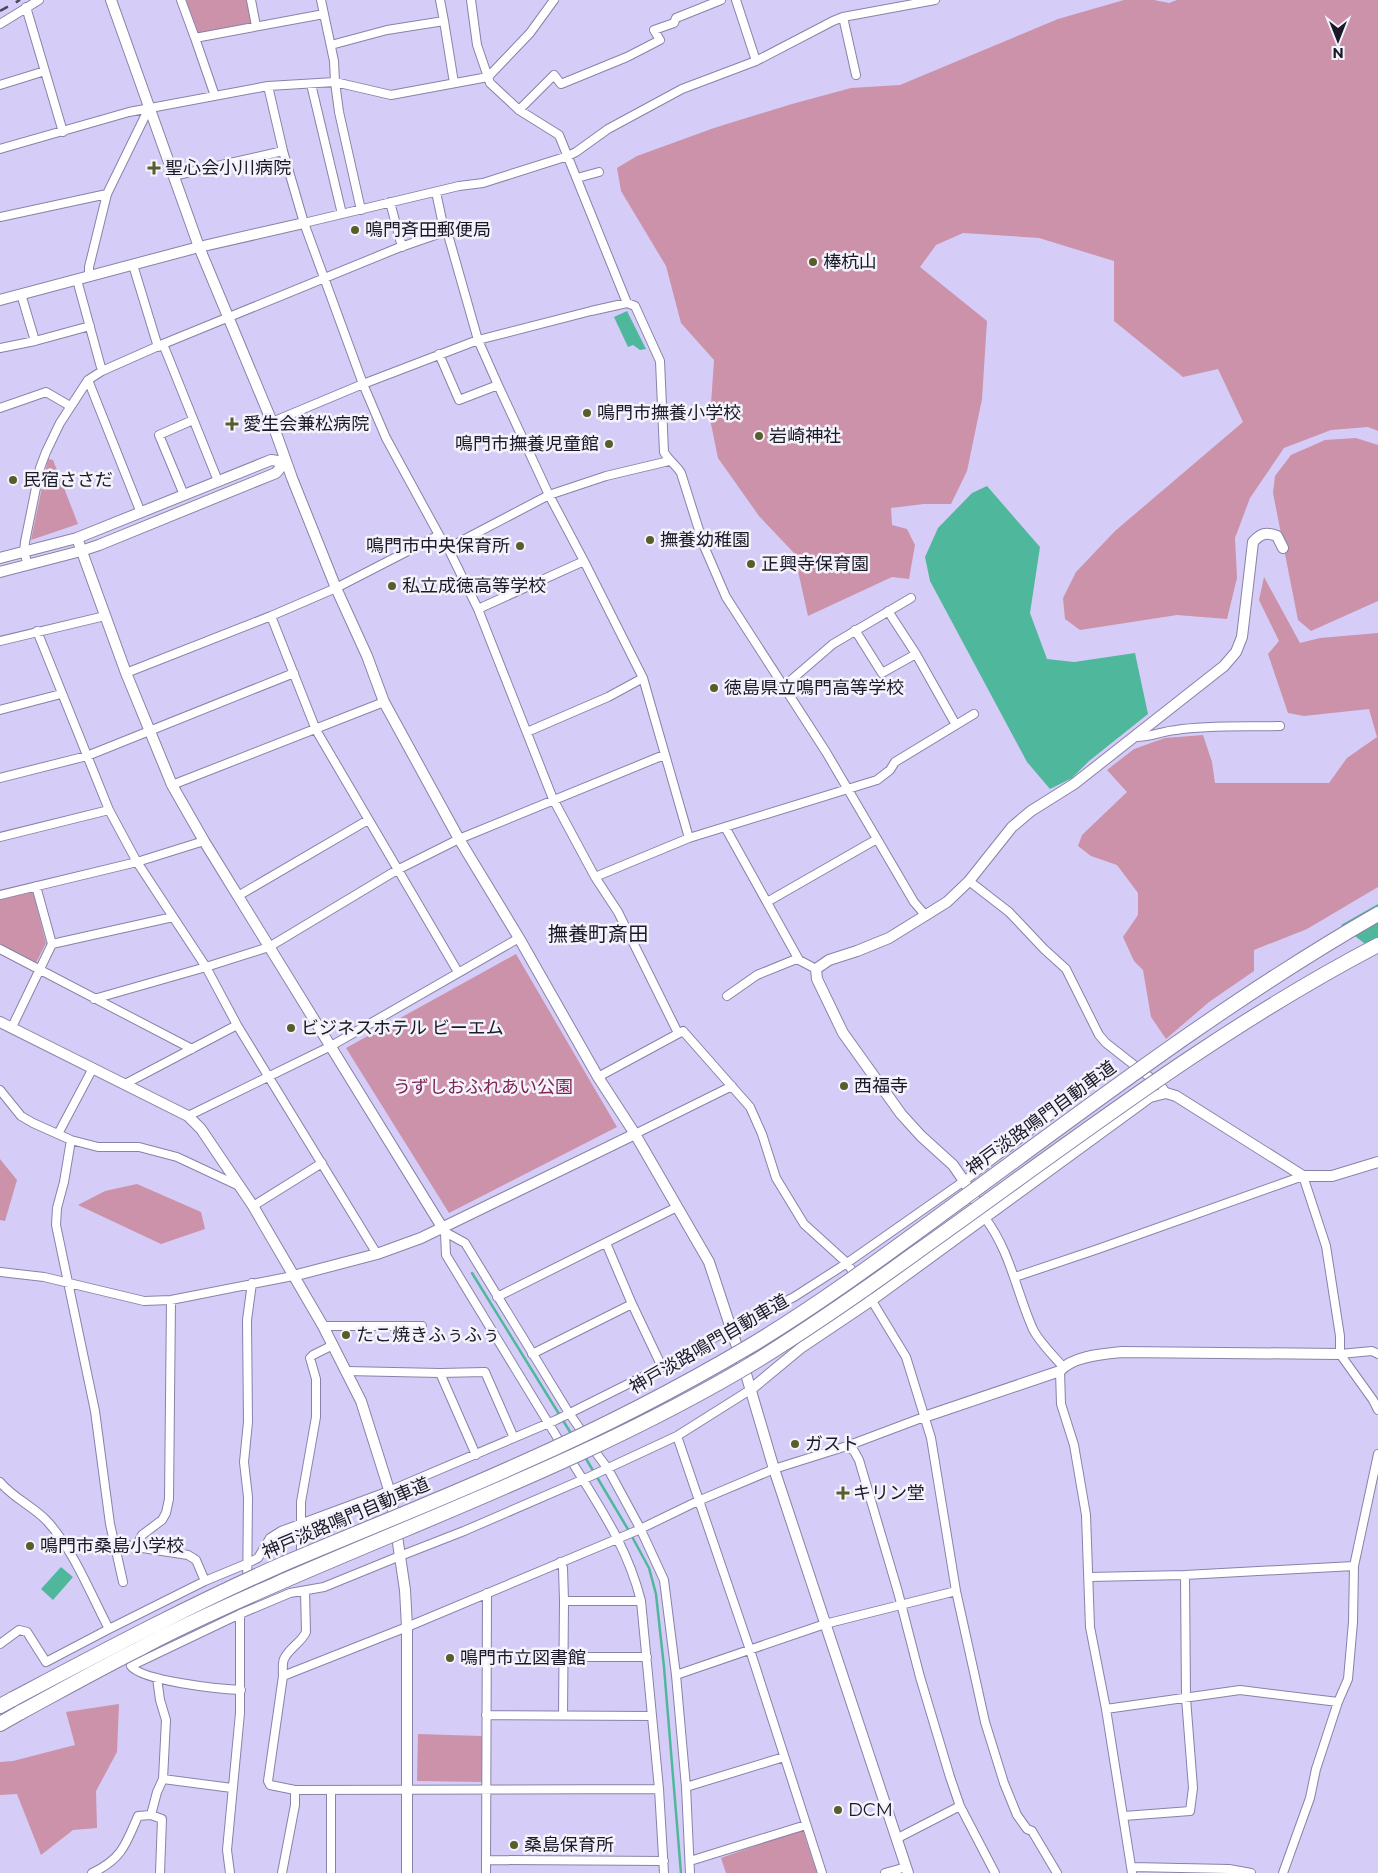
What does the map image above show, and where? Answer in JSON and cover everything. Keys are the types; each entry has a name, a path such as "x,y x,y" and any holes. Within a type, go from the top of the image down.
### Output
{"highway":[{"name":"神戸淡路鳴門自動車道","path":"0,1706 138,1632 281,1565 524,1462 594,1430 752,1345 845,1285 1159,1054 1326,944 1378,914"},
{"name":"神戸淡路鳴門自動車道","path":"0,1724 150,1643 287,1580 528,1478 679,1405 759,1359 852,1298 1153,1082 1266,1010 1378,945"}],"street":[{"path":"0,24 39,0"},
{"path":"111,0 199,247 272,422 285,462 336,588 367,656 384,702 459,839 709,1262 774,1470 907,1870 885,1873"},
{"path":"181,0 215,96"},
{"path":"251,0 256,26"},
{"path":"321,0 334,60 339,112 361,210"},
{"path":"440,0 454,83"},
{"path":"471,0 477,46 490,83 519,110 559,135 627,303"},
{"path":"0,149 129,112 268,86 335,82 391,95 488,77 530,33 554,0"},
{"path":"519,110 554,74 561,84 627,57 660,40 654,30 674,22 676,18 721,0"},
{"path":"736,0 756,61"},
{"path":"0,300 199,247 459,186 483,183 568,156 608,129 682,89 756,61 843,17 935,0"},
{"path":"26,8 63,132"},
{"path":"195,38 324,14"},
{"path":"843,17 856,75"},
{"path":"331,45 387,30 444,21"},
{"path":"0,84 45,71"},
{"path":"311,84 342,214"},
{"path":"268,86 283,151 304,223 363,384 386,438 438,535 448,548 478,610 553,799 594,877 618,912 678,1033"},
{"path":"89,277 89,265 106,194 149,108"},
{"path":"173,176 283,151"},
{"path":"577,178 598,172"},
{"path":"436,192 443,225 447,231 478,340 549,495 642,678 689,838"},
{"path":"0,217 106,194"},
{"path":"390,202 402,247"},
{"path":"28,565 24,552 40,468 46,452 70,406 88,380 102,371 160,345 402,247 447,231"},
{"path":"133,265 160,345 218,481"},
{"path":"77,280 102,371"},
{"path":"21,294 36,341"},
{"path":"272,422 363,384 478,340 627,303 635,306 660,361 663,447 668,461 678,468 681,473 704,546 726,597 826,752 914,902 926,916"},
{"path":"0,348 36,341 90,326"},
{"path":"439,354 459,400 498,385"},
{"path":"88,380 141,513"},
{"path":"0,408 46,392 70,406"},
{"path":"184,495 159,435 193,420"},
{"path":"0,558 77,538 271,460 285,462"},
{"path":"448,548 549,495 606,476 668,461"},
{"path":"0,572 81,551 276,473 285,462"},
{"path":"816,969 829,960 889,938 947,902 969,881 1012,827 1024,816 1074,784 1224,666 1236,652 1242,636 1253,542 1259,535 1269,533 1277,536 1283,548"},
{"path":"126,672 272,616 336,588 438,535"},
{"path":"77,538 126,672 172,785 204,841 444,1230 465,1243 532,1354 583,1480 622,1536 635,1575 641,1601 659,1789 664,1873"},
{"path":"478,610 584,561"},
{"path":"783,687 833,644 911,598"},
{"path":"888,611 916,654 956,725"},
{"path":"0,641 105,616"},
{"path":"272,616 316,730 458,972"},
{"path":"855,630 882,673 916,654"},
{"path":"37,631 109,810 137,862 206,967 237,1026 377,1254"},
{"path":"0,778 87,756 294,673"},
{"path":"527,732 608,697 642,678"},
{"path":"0,710 61,694"},
{"path":"172,785 384,702"},
{"path":"594,877 689,838 877,780 890,770 895,762 974,714"},
{"path":"1134,737 1142,738 1174,730 1200,727 1280,726"},
{"path":"94,998 270,947 397,870 459,839 664,755"},
{"path":"0,838 109,810"},
{"path":"238,896 368,820"},
{"path":"726,827 799,960 816,969"},
{"path":"767,902 877,839"},
{"path":"0,895 137,862 204,841"},
{"path":"969,881 1009,912 1066,969 1098,1035 1162,1087 1166,1093"},
{"path":"12,1027 52,944 36,886"},
{"path":"52,944 173,917"},
{"path":"188,1116 331,1046 519,938"},
{"path":"0,950 192,1049"},
{"path":"727,996 757,975 799,960"},
{"path":"816,969 817,978 843,1033 902,1114 921,1136 953,1165 985,1218 996,1232 1015,1277 1032,1330 1061,1369 1061,1404 1074,1445 1086,1515 1090,1627 1106,1709 1132,1870 1229,1869 1251,1873"},
{"path":"0,1022 188,1116 202,1129 253,1206 323,1326 361,1401 389,1492 405,1590 407,1873"},
{"path":"125,1084 237,1026"},
{"path":"598,1077 683,1031 750,1106 762,1134 776,1178 804,1224 847,1263 872,1300 906,1357 931,1438 956,1591 985,1722 1004,1783 1017,1815 1027,1829 1032,1831 1057,1873"},
{"path":"58,1134 93,1068"},
{"path":"0,1272 44,1277 144,1301 171,1300 293,1276 377,1254 444,1230 732,1086"},
{"path":"0,1090 21,1116 71,1140 98,1147 139,1147 177,1157 239,1186"},
{"path":"241,1690 157,1678 134,1670 130,1666 243,1612 290,1593 324,1588 583,1480 677,1436 750,1390 802,1347 872,1300 1150,1097 1166,1093 1176,1096 1303,1176 1326,1246 1340,1336 1340,1354 1378,1410"},
{"path":"0,1644 19,1630 27,1632 46,1662 109,1629 258,1558 270,1538 281,1531 389,1492 476,1455 559,1418 662,1367 730,1329 794,1297 847,1263 964,1181 1072,1100"},
{"path":"71,1140 64,1182 56,1208 56,1225 95,1411 113,1540 123,1582"},
{"path":"1015,1277 1303,1176 1332,1176 1378,1162"},
{"path":"253,1206 322,1163"},
{"path":"496,1297 677,1207"},
{"path":"444,1230 446,1255 559,1418 605,1470 664,1580 676,1675 686,1788 690,1873"},
{"path":"606,1243 662,1367"},
{"path":"230,1873 227,1850 241,1690 246,1564 248,1497 244,1462 248,1422 247,1320 252,1283"},
{"path":"136,1547 142,1535 162,1520 166,1513 169,1499 171,1300"},
{"path":"532,1354 632,1304"},
{"path":"323,1326 422,1326"},
{"path":"333,1345 313,1354 310,1358 316,1379 316,1417 301,1502 306,1632 303,1638 288,1652 284,1660 268,1781 270,1785 295,1790 659,1789"},
{"path":"283,1676 638,1530 698,1501 774,1470 847,1446 1061,1369 1092,1355 1122,1352 1340,1354 1376,1352"},
{"path":"346,1371 484,1372 514,1438"},
{"path":"440,1373 476,1455"},
{"path":"677,1436 750,1650 822,1873"},
{"path":"847,1446 854,1451 859,1460 920,1678 960,1806 996,1873"},
{"path":"1283,1873 1310,1798 1316,1770 1338,1702 1348,1679 1353,1622 1354,1566 1378,1454"},
{"path":"0,1482 16,1497 36,1510 49,1523 67,1548 109,1629"},
{"path":"67,1548 113,1540 136,1547 188,1555 196,1560 205,1582"},
{"path":"560,1562 563,1568 564,1601 563,1715"},
{"path":"1089,1577 1354,1566"},
{"path":"1124,1816 1190,1811 1193,1788 1186,1698 1185,1574"},
{"path":"676,1675 825,1624 956,1591"},
{"path":"486,1593 486,1873"},
{"path":"564,1601 641,1601"},
{"path":"564,1658 646,1658"},
{"path":"151,1815 157,1792 163,1779 166,1720 160,1700 157,1678"},
{"path":"1106,1709 1240,1690 1338,1702"},
{"path":"486,1715 652,1716"},
{"path":"686,1788 784,1757"},
{"path":"163,1779 232,1788"},
{"path":"282,1873 295,1805 295,1790"},
{"path":"330,1873 331,1790"},
{"path":"896,1839 960,1806"},
{"path":"92,1873 106,1867 116,1859 138,1816 151,1815 162,1819 160,1873"},
{"path":"690,1860 806,1826"},
{"path":"486,1860 664,1861"}],"green space":[{"path":"186,0 247,0 251,23 199,35"},
{"path":"1124,0 1154,0 1169,3 1177,0 1378,0 1378,431 1368,427 1331,430 1284,448 1250,498 1235,538 1237,578 1227,619 1177,615 1080,630 1065,619 1063,598 1076,572 1115,531 1243,422 1218,369 1183,377 1114,321 1114,261 1039,238 963,233 936,245 920,267 987,321 982,399 967,471 951,504 924,504 891,508 892,525 907,529 915,545 909,579 892,577 808,616 794,553 759,516 718,458 710,419 714,360 681,323 666,266 621,191 617,168 637,156 714,128 792,104 851,88 900,85 1058,19"},
{"path":"1356,438 1378,445 1378,601 1311,631 1298,620 1273,493 1275,476 1291,455 1325,440"},
{"path":"48,459 53,460 78,524 31,540"},
{"path":"1264,577 1300,643 1320,638 1378,633 1378,887 1307,929 1254,950 1254,971 1209,1002 1166,1039 1151,1017 1143,970 1134,961 1123,937 1138,915 1138,893 1117,865 1091,856 1078,846 1082,835 1127,792 1107,770 1134,749 1165,738 1203,735 1212,762 1215,783 1329,783 1347,758 1377,737 1369,709 1304,716 1288,713 1268,654 1279,641 1259,600"},
{"path":"33,892 46,943 36,963 0,945 0,899"},
{"name":"うずしおふれあい公園","path":"516,954 617,1127 449,1213 346,1048"},
{"path":"0,1159 17,1180 5,1221 0,1220"},
{"path":"137,1184 201,1212 205,1229 161,1244 78,1205 105,1191"},
{"path":"119,1704 117,1752 96,1791 97,1828 73,1830 41,1855 17,1794 0,1795 0,1762 13,1761 75,1745 66,1712"},
{"path":"418,1734 482,1736 482,1782 417,1781"},
{"path":"799,1830 803,1831 817,1873 726,1873 721,1858"}],"shaded area":[{"path":"627,311 646,349 640,350 633,345 628,347 614,317"},
{"path":"987,486 1040,547 1030,613 1047,659 1074,662 1135,653 1148,714 1089,761 1072,778 1050,789 1027,762 930,581 925,557 938,528 972,493"},
{"path":"1378,904 1378,954 1341,925"},
{"path":"61,1567 73,1577 53,1600 41,1589"}],"waterway":[{"path":"472,1273 572,1435"},
{"path":"585,1457 649,1568 656,1594 681,1873"}],"railway":[{"path":"0,11 20,0"}],"place":[{"name":"聖心会小川病院","path":"154,168"},
{"name":"鳴門斉田郵便局","path":"355,230"},
{"name":"棒杭山","path":"813,262"},
{"name":"鳴門市撫養小学校","path":"587,413"},
{"name":"愛生会兼松病院","path":"232,424"},
{"name":"岩崎神社","path":"759,436"},
{"name":"鳴門市撫養児童館","path":"609,444"},
{"name":"民宿ささだ","path":"13,480"},
{"name":"撫養幼稚園","path":"650,540"},
{"name":"鳴門市中央保育所","path":"520,546"},
{"name":"正興寺保育園","path":"751,564"},
{"name":"私立成徳高等学校","path":"392,586"},
{"name":"徳島県立鳴門高等学校","path":"714,688"},
{"name":"ビジネスホテル ビーエム","path":"291,1028"},
{"name":"西福寺","path":"844,1086"},
{"name":"たこ焼きふぅふぅ","path":"346,1335"},
{"name":"ガスト","path":"795,1444"},
{"name":"キリン堂","path":"843,1493"},
{"name":"鳴門市桑島小学校","path":"30,1546"},
{"name":"鳴門市立図書館","path":"450,1658"},
{"name":"DCM","path":"838,1810"},
{"name":"桑島保育所","path":"514,1845"}],"district":[{"name":"撫養町斎田","path":"598,934"}]}
